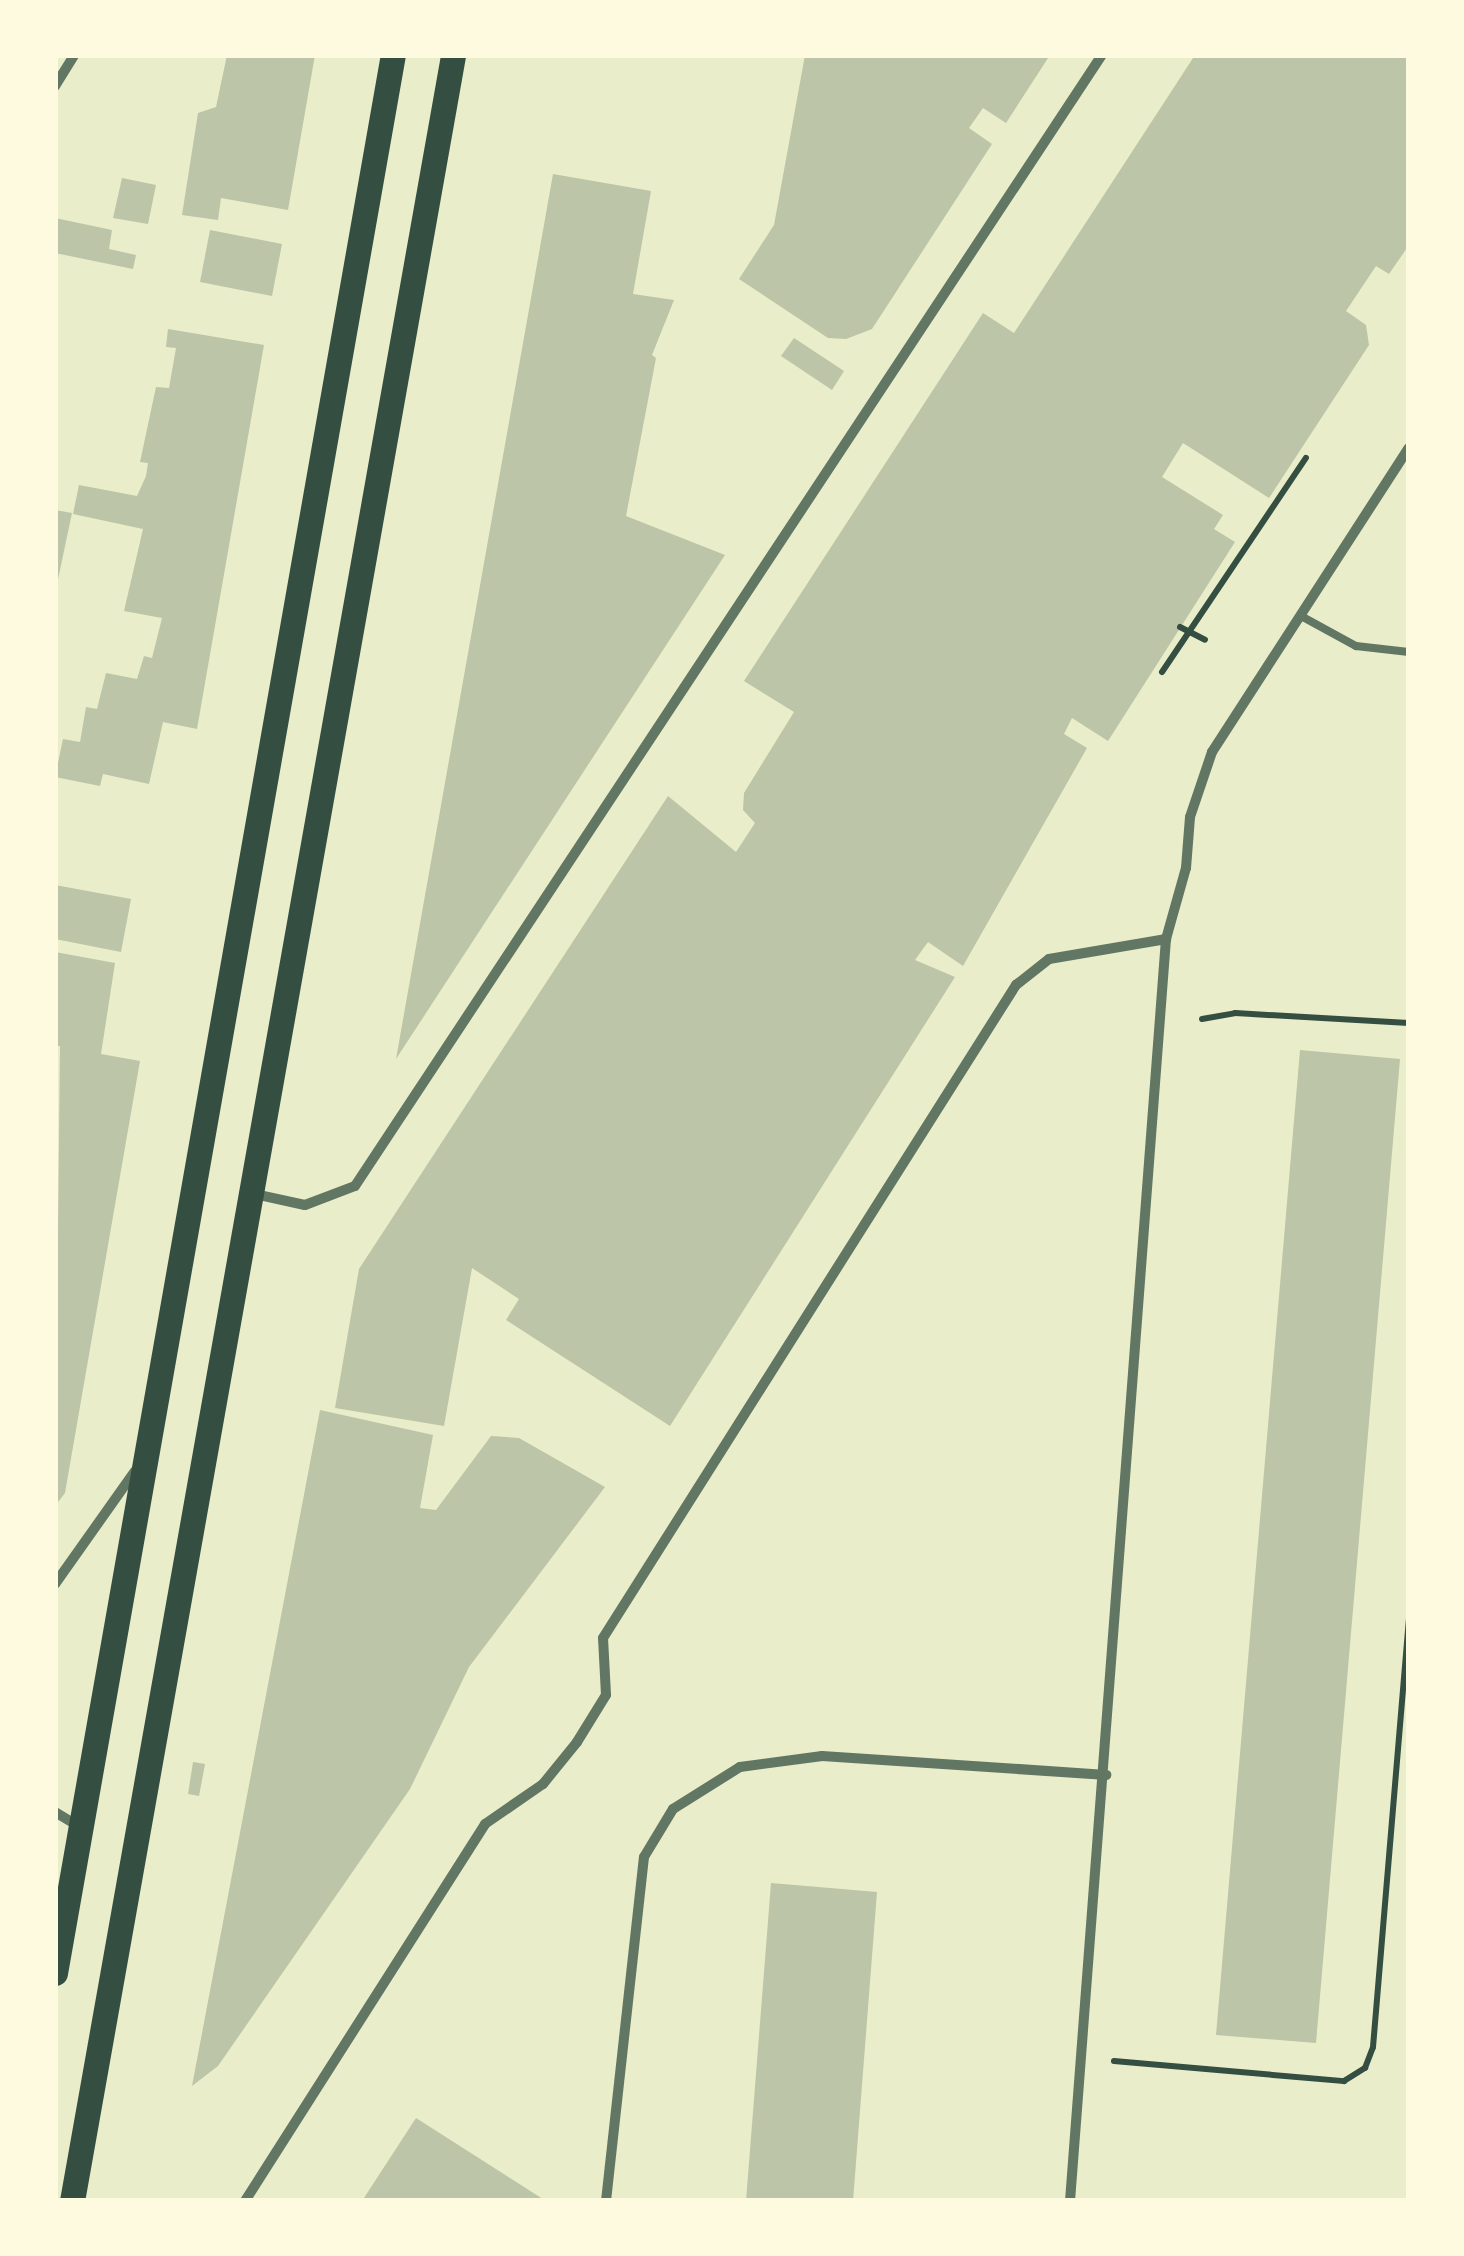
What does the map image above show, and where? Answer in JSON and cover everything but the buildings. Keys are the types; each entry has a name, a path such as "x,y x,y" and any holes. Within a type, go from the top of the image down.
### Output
{"main road":[{"path":"55,1973 394,55"},
{"path":"72,2201 254,1194 453,55"}],"street":[{"path":"55,86 74,55"},
{"path":"254,1194 304,1205 354,1186 1102,55"},
{"path":"1070,2201 1106,1774 1166,939 1186,868 1190,816 1212,752 1409,448"},
{"path":"245,2201 485,1824 543,1784 577,1742 606,1695 603,1638 1016,985 1048,959 1166,939"},
{"path":"55,1584 144,1458"},
{"path":"606,2201 644,1857 673,1809 740,1766 822,1756 1106,1774"},
{"path":"55,1812 81,1828"}],"lane":[{"path":"1301,616 1356,646 1409,652"}],"path":[{"path":"1162,672 1306,458"},
{"path":"1180,628 1205,640"},
{"path":"1202,1019 1235,1013 1409,1023"},
{"path":"1083,2058 1344,2081 1365,2068 1373,2046 1409,1620"}]}
